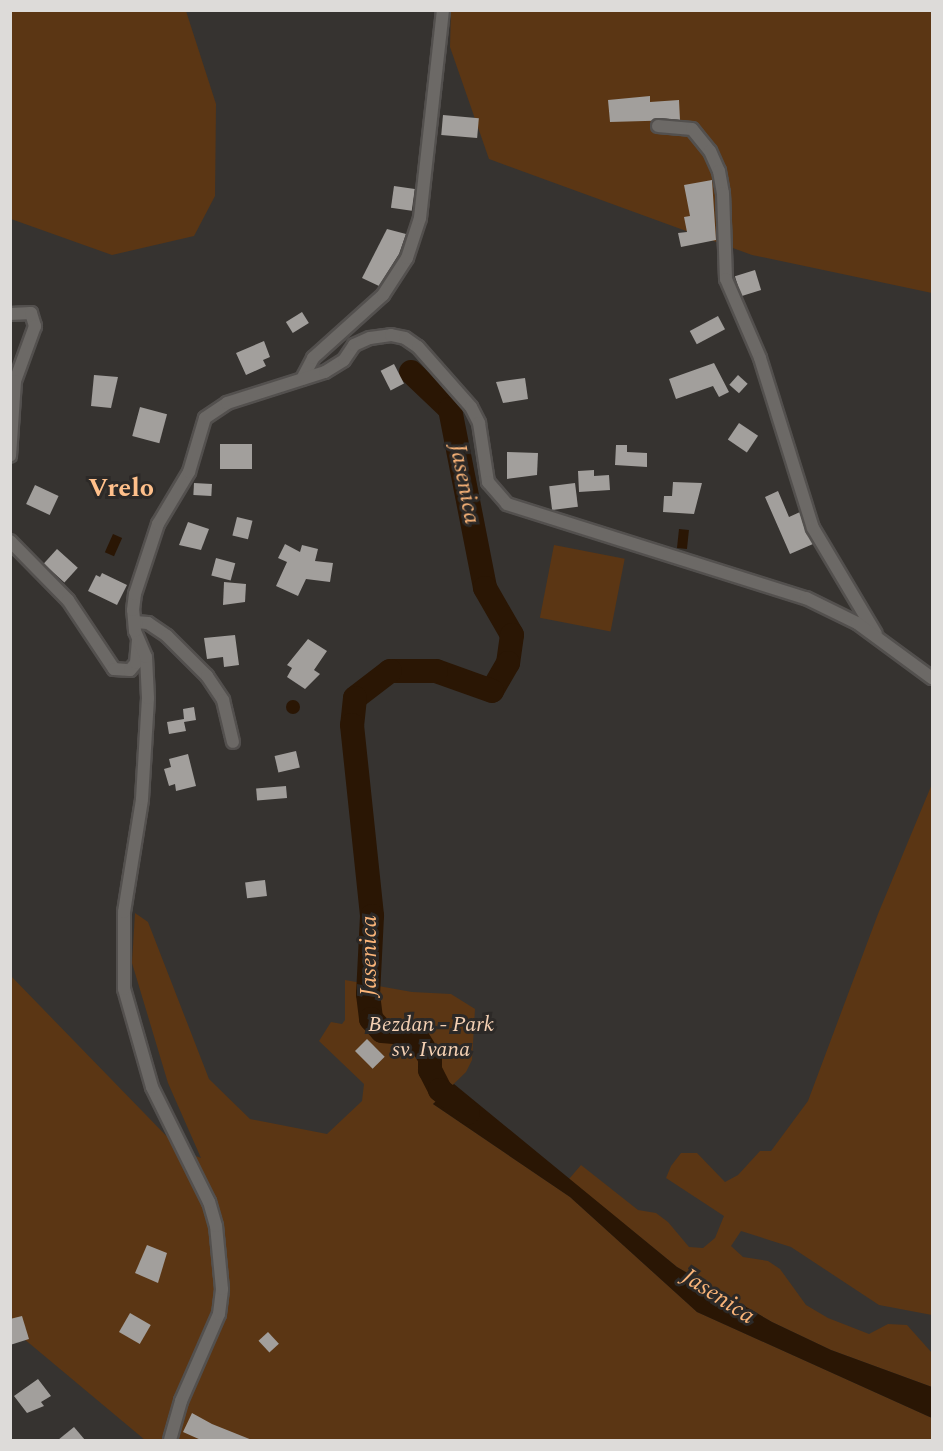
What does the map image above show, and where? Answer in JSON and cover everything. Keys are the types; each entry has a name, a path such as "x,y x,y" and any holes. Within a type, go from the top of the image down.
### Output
{"street":[{"path":"302,379 313,358 383,295 407,258 420,218 443,10"},
{"path":"658,126 692,129 719,171 723,194 726,279 760,358 813,528 880,640"},
{"path":"10,314 31,312 35,326 15,381 10,456"},
{"path":"10,541 68,600 114,669 130,670 136,663 138,640 135,622 135,594 158,524 189,472 205,418 226,403 325,372 344,360 354,345 370,338 392,335 405,338 432,361 471,407 478,423 488,482 507,504 806,598 835,610 933,678"},
{"path":"135,622 148,623 167,636 207,676 223,700 233,742"},
{"path":"138,640 146,657 147,744 124,912 124,989 152,1087 209,1202 216,1226 222,1289 219,1314 191,1375 170,1440"}],"green space":[{"path":"10,11 186,11 216,104 215,196 194,236 112,255 11,219"},
{"path":"451,11 932,11 932,293 752,255 489,159 450,47"},
{"path":"554,545 625,559 611,631 540,618"},
{"path":"932,784 932,1315 879,1305 791,1247 741,1231 731,1246 743,1257 768,1261 780,1269 806,1305 828,1318 869,1334 888,1324 907,1325 932,1353 932,1387 831,1350 772,1322 677,1267 569,1179 581,1165 638,1210 656,1213 668,1222 689,1247 703,1248 715,1238 724,1216 666,1178 671,1166 681,1153 697,1153 725,1182 738,1175 760,1151 771,1151 808,1101 878,914"},
{"name":"Bezdan - Park sv. Ivana","path":"135,913 148,922 209,1079 250,1119 327,1134 362,1101 364,1084 319,1041 331,1022 342,1024 345,1020 345,980 412,992 451,994 475,1009 472,1060 466,1072 433,1104 570,1197 697,1312 932,1418 932,1440 145,1440 11,1328 10,975 180,1150 201,1158 168,1083 132,963"}],"water":[{"path":"679,529 689,530 687,549 677,548"},
{"path":"113,534 122,538 114,556 105,552"},
{"path":"290,700 296,700 300,707 296,714 290,714 286,710 286,704"},
{"path":"454,1084 677,1267 772,1322 831,1350 932,1387 932,1418 697,1312 570,1197 433,1104"}],"building":[{"path":"650,96 650,102 679,100 680,120 610,122 608,100"},
{"path":"443,115 479,118 477,138 441,135"},
{"path":"712,180 716,240 681,247 678,233 687,232 684,217 690,216 684,185"},
{"path":"394,186 415,189 412,211 391,208"},
{"path":"387,229 406,234 399,254 379,286 362,278"},
{"path":"755,270 761,290 741,296 735,276"},
{"path":"302,312 309,323 293,333 286,322"},
{"path":"718,316 725,329 697,344 690,331"},
{"path":"264,341 270,357 263,360 266,366 246,375 236,353"},
{"path":"714,363 729,392 719,397 713,386 676,399 669,379"},
{"path":"394,364 404,384 391,390 381,371"},
{"path":"94,375 118,377 111,408 91,406"},
{"path":"738,375 748,384 739,393 729,385"},
{"path":"525,378 528,399 503,403 496,382"},
{"path":"140,407 167,414 159,443 132,436"},
{"path":"739,423 758,436 747,452 728,440"},
{"path":"220,444 252,444 252,469 220,469"},
{"path":"616,445 627,445 627,452 647,453 647,467 615,465"},
{"path":"507,452 538,453 537,475 507,479"},
{"path":"594,470 594,476 609,475 610,490 579,492 578,471"},
{"path":"673,482 702,483 694,514 663,512 664,496 672,496"},
{"path":"194,483 212,484 211,496 193,495"},
{"path":"575,483 578,507 552,510 549,486"},
{"path":"35,485 59,496 50,515 26,504"},
{"path":"778,491 789,517 800,512 813,544 790,554 765,497"},
{"path":"237,517 253,521 248,539 232,535"},
{"path":"188,522 209,529 201,550 179,545"},
{"path":"285,544 300,552 302,545 318,549 315,561 333,563 330,582 306,579 298,596 276,586 287,562 278,558"},
{"path":"57,549 78,568 64,583 44,564"},
{"path":"216,558 235,563 231,581 211,575"},
{"path":"102,573 127,585 117,605 88,591 96,575 100,577"},
{"path":"224,582 246,584 245,602 223,605"},
{"path":"235,635 239,665 224,667 223,657 207,659 204,638"},
{"path":"308,639 327,651 314,670 320,674 305,689 287,677 292,668 287,665"},
{"path":"194,707 196,720 184,722 186,731 169,734 167,722 184,719 183,709"},
{"path":"296,751 300,768 278,773 275,756"},
{"path":"188,754 196,786 176,791 175,784 169,786 164,769 171,767 169,759"},
{"path":"286,786 287,798 257,801 256,789"},
{"path":"265,880 267,896 247,898 245,882"},
{"path":"367,1039 385,1057 373,1069 355,1051"},
{"path":"147,1245 167,1253 158,1283 135,1273"},
{"path":"130,1313 151,1325 140,1344 119,1332"},
{"path":"22,1316 29,1339 10,1345 10,1319"},
{"path":"268,1332 279,1344 269,1353 258,1341"},
{"path":"38,1379 51,1396 41,1402 44,1406 27,1413 14,1396"},
{"path":"192,1413 212,1424 252,1440 201,1440 183,1432"},
{"path":"74,1427 85,1440 58,1440"}],"waterway":[{"name":"Jasenica","path":"411,372 450,409 485,588 512,635 508,663 492,691 436,671 390,671 355,698 352,725 372,916 368,994 371,1019 382,1031 415,1034 430,1058 430,1070 440,1090 468,1113"}],"district":[{"name":"Vrelo","path":"121,489"}]}
